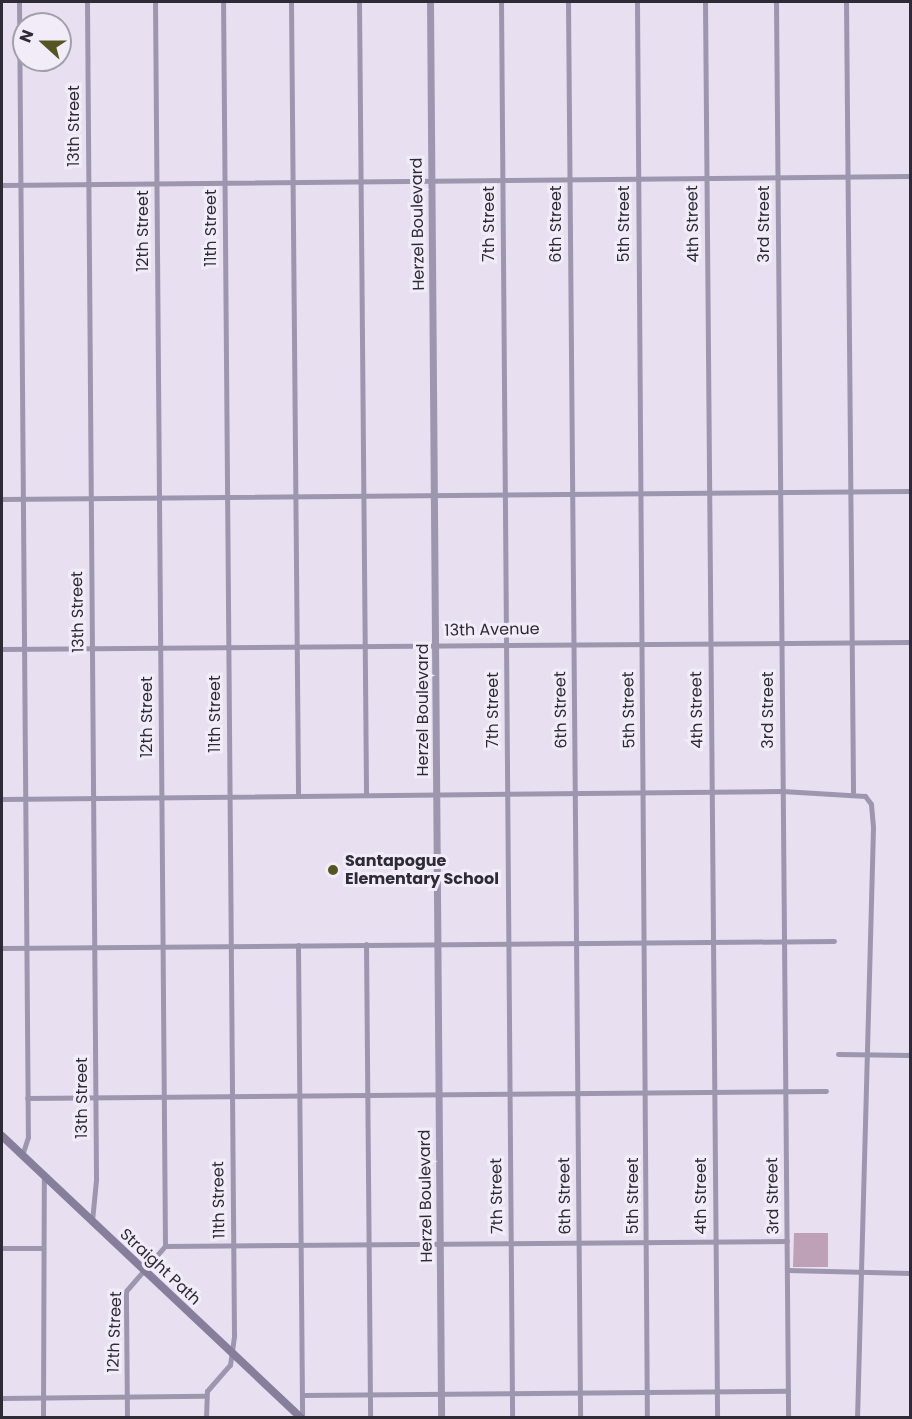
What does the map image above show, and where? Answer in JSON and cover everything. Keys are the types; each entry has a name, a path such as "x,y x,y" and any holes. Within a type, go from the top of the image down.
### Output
{"main road":[{"name":"Straight Path","path":"2,1136 302,1418"}],"street":[{"path":"19,2 27,1098 22,1155"},
{"name":"13th Street","path":"87,2 96,1098 92,1221"},
{"name":"12th Street","path":"127,1418 126,1291 165,1246 155,2"},
{"name":"11th Street","path":"223,2 233,1354"},
{"path":"291,2 298,796"},
{"path":"359,2 366,794"},
{"name":"Herzel Boulevard","path":"430,2 441,1418"},
{"name":"7th Street","path":"501,2 512,1418"},
{"name":"6th Street","path":"568,2 580,1418"},
{"name":"5th Street","path":"637,2 647,1418"},
{"name":"4th Street","path":"705,2 717,1418"},
{"name":"3rd Street","path":"776,2 788,1418"},
{"path":"846,2 853,792"},
{"path":"2,185 910,176"},
{"path":"2,500 295,495 910,491"},
{"name":"13th Avenue","path":"2,649 910,642"},
{"path":"2,799 782,790 853,792 865,796 873,814 857,1418"},
{"path":"2,948 834,941"},
{"path":"366,944 370,1418"},
{"path":"298,945 302,1418"},
{"path":"838,1054 910,1055"},
{"path":"27,1098 826,1091"},
{"path":"43,1418 41,1248 44,1176"},
{"path":"165,1246 787,1241"},
{"path":"2,1248 41,1248"},
{"path":"787,1270 910,1273"},
{"path":"206,1418 206,1396 233,1354"},
{"path":"302,1395 788,1391"},
{"path":"2,1398 206,1396"}],"shaded area":[{"path":"794,1233 828,1233 828,1267 793,1267"}],"place":[{"name":"Santapogue Elementary School","path":"333,870"}]}
